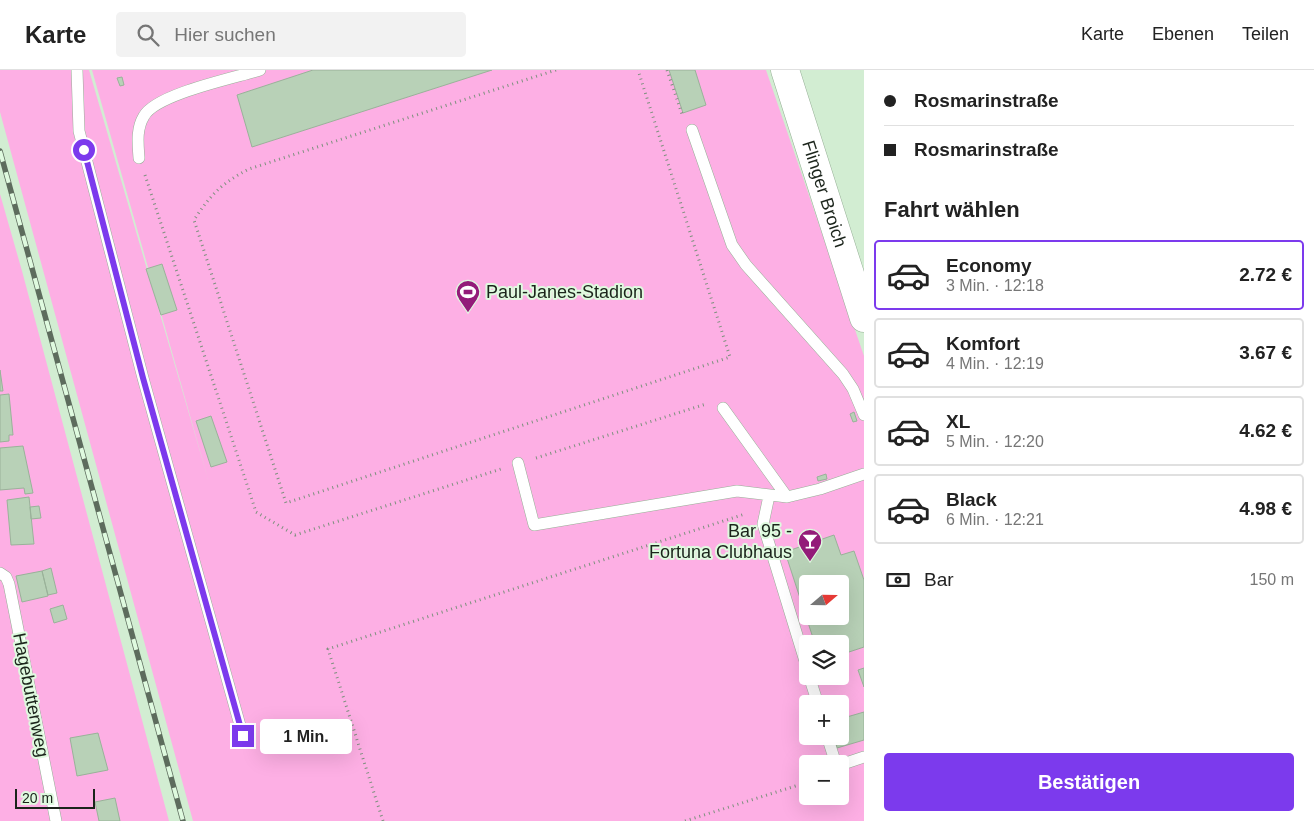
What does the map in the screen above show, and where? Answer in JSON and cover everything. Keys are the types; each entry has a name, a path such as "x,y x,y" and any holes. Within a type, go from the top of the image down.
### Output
{"street":[{"name":"Flinger Broich","path":"785,70 864,318"}],"lane":[{"path":"76,70 79,131 143,378 243,736"},
{"path":"139,158 138,137 144,116 153,107 174,95 260,70"},
{"path":"692,130 732,244 746,265 843,374 853,389 864,415"},
{"path":"722,408 788,497"},
{"path":"518,464 534,524 737,491 788,497 820,490 864,474"},
{"path":"769,496 763,524 799,642"},
{"name":"Hagebuttenweg","path":"0,573 6,577 9,584 56,821"},
{"path":"849,762 864,757"}],"path":[{"path":"556,70 249,169 225,182 208,199 194,220 286,503 730,357 638,70"},
{"path":"667,70 687,129 692,130"},
{"path":"139,158 256,512 295,535 713,401 722,408"},
{"path":"383,821 328,649 748,513 763,524"},
{"path":"685,821 799,785"}],"shaded area":[{"path":"0,70 89,70 208,479 92,70 766,70 864,356 864,821 193,821 0,112"},
{"path":"0,194 22,271 169,821 0,821"}],"building":[{"path":"313,70 492,70 252,147 237,95"},
{"path":"669,70 695,70 706,105 683,113"},
{"path":"122,77 124,85 120,86 117,78"},
{"path":"162,264 177,310 161,315 146,269"},
{"path":"0,370 3,391 0,391"},
{"path":"9,394 13,435 9,435 9,441 0,442 0,395"},
{"path":"854,412 857,421 853,422 850,414"},
{"path":"211,416 227,462 211,467 196,421"},
{"path":"23,446 33,493 25,494 24,488 0,490 0,448"},
{"path":"826,474 827,479 818,481 817,477"},
{"path":"29,497 34,544 11,545 7,500"},
{"path":"39,506 41,518 31,519 30,507"},
{"path":"834,535 841,555 854,551 864,580 864,647 849,652 849,635 812,635 809,625 849,625 849,575 799,575 799,595 785,552"},
{"path":"51,568 57,593 48,595 42,571"},
{"path":"42,571 48,596 22,602 16,576"},
{"path":"63,605 67,619 54,623 50,609"},
{"path":"864,668 864,687 858,670"},
{"path":"864,712 864,740 849,744 849,716"},
{"path":"98,733 108,770 77,776 70,738"},
{"path":"836,745 847,745 837,748"},
{"path":"115,798 120,821 99,821 95,802"}],"railway":[{"path":"0,151 183,821"}],"place":[{"name":"Paul-Janes-Stadion","path":"468,313"},
{"name":"Bar 95 - Fortuna Clubhaus","path":"810,562"}],"route":[{"path":"84,150 143,378 243,736"}]}
